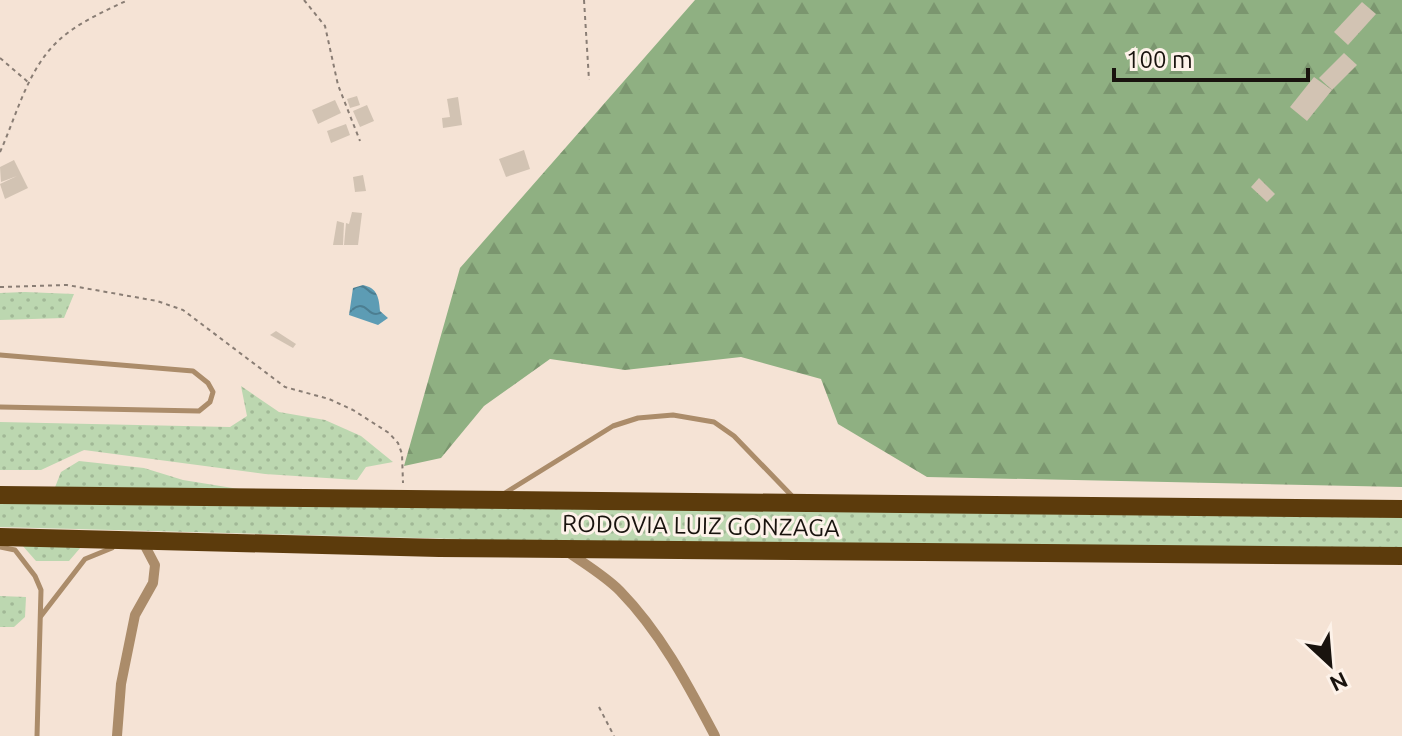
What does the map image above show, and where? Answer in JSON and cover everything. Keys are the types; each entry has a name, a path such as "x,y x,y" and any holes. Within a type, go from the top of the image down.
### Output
{"highway":[{"name":"RODOVIA LUIZ GONZAGA","path":"0,495 1402,509"},
{"name":"RODOVIA LUIZ GONZAGA","path":"0,537 564,549 1402,556"}],"street":[{"path":"117,736 121,684 135,615 153,583 155,565 144,544"},
{"path":"564,549 618,589 653,629 689,686 715,736"}],"lane":[{"path":"0,355 193,371 208,383 213,392 210,402 199,411 0,407"},
{"path":"493,500 613,426 638,418 673,415 714,422 734,436 798,503"},
{"path":"41,616 85,559 103,550 173,541"},
{"path":"0,547 15,550 35,576 41,590 37,736"}],"path":[{"path":"0,152 36,69 59,40 128,0"},
{"path":"304,0 325,26 338,85 360,141"},
{"path":"584,0 589,80"},
{"path":"0,58 29,83"},
{"path":"0,287 67,285 157,301 183,310 285,387 329,399 389,433 402,454 401,499"},
{"path":"599,707 614,736"}],"green space":[{"path":"695,0 1402,0 1402,487 927,477 838,424 821,379 741,357 625,370 550,359 484,406 441,458 404,466 460,268"},
{"path":"0,293 74,294 64,318 0,320"},
{"path":"241,386 279,412 325,420 361,436 393,462 366,467 357,480 265,474 84,450 41,470 0,470 0,422 230,427 247,416"},
{"path":"79,461 144,468 183,480 282,496 1402,515 1402,552 694,550 457,539 0,527 0,495 52,495 61,472"},
{"path":"22,545 81,547 69,561 36,561"},
{"path":"0,596 26,597 25,617 14,627 0,627"}],"water":[{"path":"363,285 374,291 380,311 388,318 378,325 349,315 353,288"}],"building":[{"path":"1362,2 1376,14 1348,45 1334,32"},
{"path":"1344,53 1357,65 1332,90 1319,78"},
{"path":"1314,77 1332,90 1307,121 1290,107"},
{"path":"357,96 360,105 350,108 347,99"},
{"path":"458,97 462,125 443,128 442,118 450,117 447,99"},
{"path":"335,100 341,113 318,124 312,110"},
{"path":"367,105 374,121 360,127 353,111"},
{"path":"346,124 350,135 331,143 327,131"},
{"path":"524,150 530,169 506,177 499,159"},
{"path":"14,160 28,188 5,199 0,184 17,176 1,182 0,167"},
{"path":"363,175 366,191 355,192 353,177"},
{"path":"1259,178 1275,194 1267,202 1251,187"},
{"path":"352,212 362,213 358,245 344,245 346,223 349,224"},
{"path":"337,221 344,223 343,245 333,245"},
{"path":"276,331 296,344 293,348 270,335"}]}
